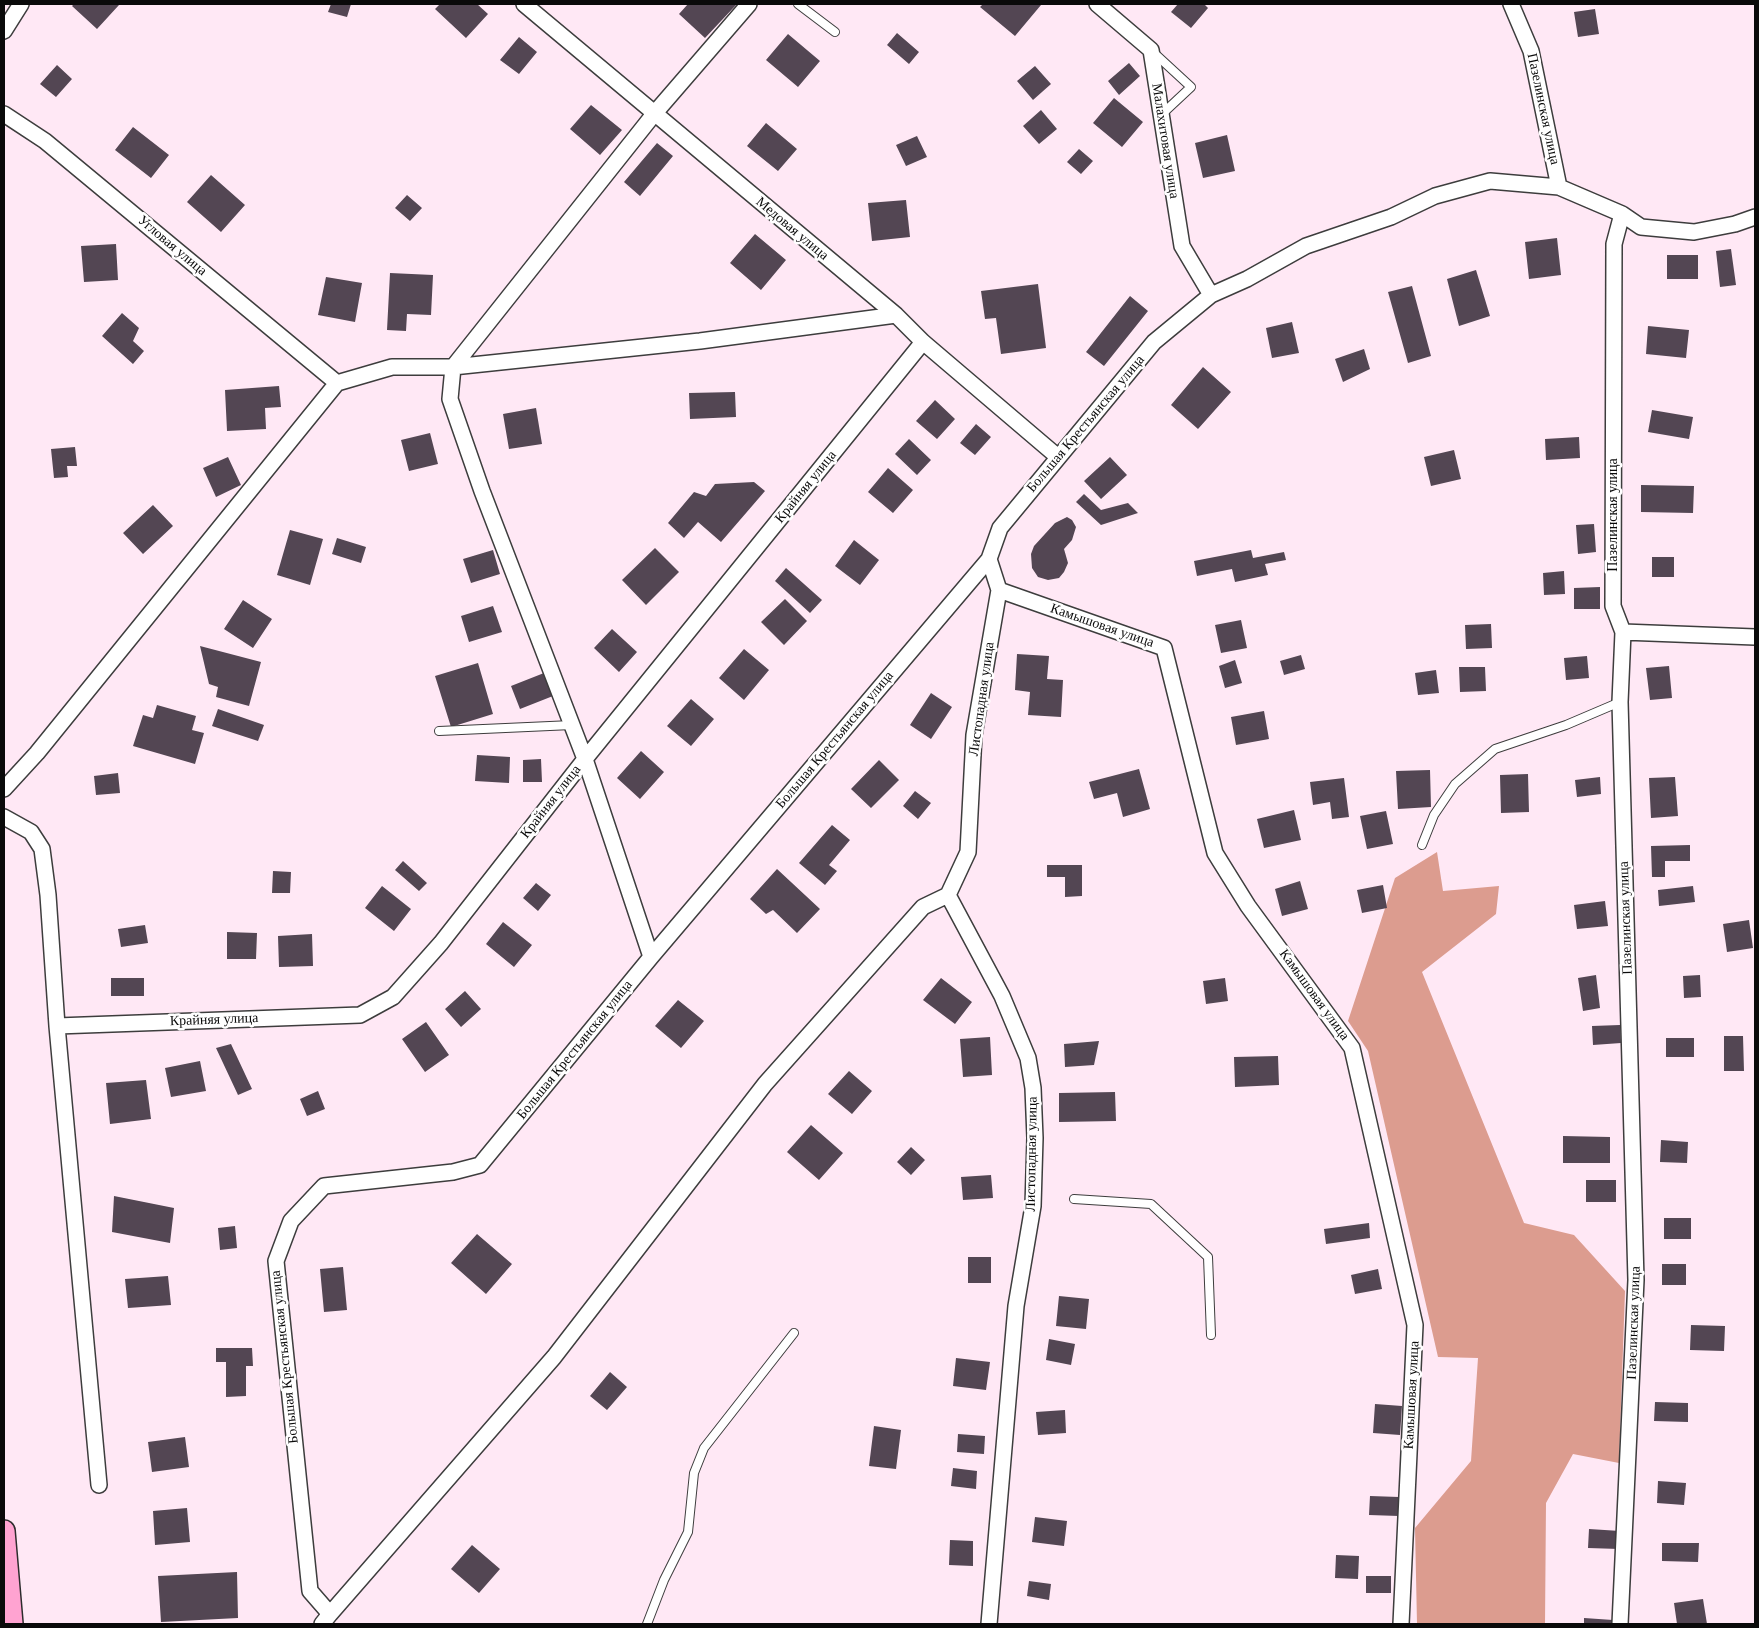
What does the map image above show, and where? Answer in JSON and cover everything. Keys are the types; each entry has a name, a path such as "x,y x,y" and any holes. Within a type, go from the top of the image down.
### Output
{"main road":[{"path":"4,1531 12,1624"}],"street":[{"path":"4,31 21,4"},
{"name":"Медовая улица","path":"524,4 896,315 923,342 1058,457"},
{"path":"651,957 585,759 482,490 450,399 453,367 654,114 749,4"},
{"path":"1097,4 1151,50"},
{"name":"Пазелинская улица","path":"1511,4 1531,50 1559,187"},
{"name":"Малахитовая улица","path":"1151,50 1182,246 1211,295"},
{"name":"Угловая улица","path":"4,114 45,141 337,383"},
{"name":"Большая Крестьянская улица","path":"948,895 923,907 765,1084 554,1357 326,1619 310,1591 276,1261 291,1221 324,1186 453,1172 480,1165 651,957 989,559 1000,528 1154,342 1211,295 1306,246 1391,217 1435,196 1490,181 1559,187 1622,214 1641,227 1694,232 1735,224 1755,217"},
{"name":"Пазелинская улица","path":"1620,1624 1636,1280 1620,702 1623,632 1613,606 1614,244 1622,214"},
{"path":"4,789 37,753 337,383 392,367 453,367 700,341 896,315"},
{"name":"Крайняя улица","path":"57,1026 360,1014 377,1007 393,997 412,978 585,759 923,342"},
{"name":"Листопадная улица","path":"989,559 999,590 974,735 968,852 948,895 1002,996 1028,1058 1034,1088 1035,1138 1032,1206 1016,1306 989,1624"},
{"name":"Камышовая улица","path":"999,590 1164,648 1215,853 1248,906 1352,1048 1416,1325 1401,1624"},
{"path":"1623,632 1755,637"},
{"path":"4,817 31,832 42,849 48,895 57,1026 99,1485"}],"lane":[{"path":"798,4 835,32"},
{"path":"1151,50 1191,87 1161,115"},
{"path":"1422,845 1434,815 1456,784 1495,749 1566,724 1620,702"},
{"path":"439,731 572,725"},
{"path":"1074,1199 1151,1204 1208,1258 1211,1335"},
{"path":"647,1624 664,1580 688,1532 694,1473 704,1448 794,1333"}],"shaded area":[{"path":"1437,852 1443,891 1499,886 1496,914 1422,972 1524,1223 1574,1235 1625,1291 1619,1463 1573,1454 1546,1503 1545,1624 1417,1624 1415,1528 1471,1461 1478,1358 1438,1357 1368,1051 1348,1021 1395,878"}],"building":[{"path":"74,4 119,5 97,29 72,6"},
{"path":"331,4 351,4 347,17 328,12"},
{"path":"440,4 477,4 488,14 466,38 435,9"},
{"path":"688,4 737,4 705,38 679,14"},
{"path":"983,4 1041,5 1015,36 980,7"},
{"path":"1178,4 1204,4 1208,8 1191,28 1171,12"},
{"path":"1595,9 1599,34 1578,37 1574,12"},
{"path":"897,33 919,52 909,64 887,45"},
{"path":"788,34 820,61 798,87 766,60"},
{"path":"519,37 537,52 519,74 500,60"},
{"path":"1129,63 1140,76 1119,95 1108,81"},
{"path":"57,65 72,79 56,97 40,84"},
{"path":"1035,66 1051,84 1033,100 1017,81"},
{"path":"1114,98 1143,122 1122,147 1093,123"},
{"path":"591,105 622,130 600,155 570,129"},
{"path":"1041,110 1057,129 1039,144 1023,126"},
{"path":"766,123 797,149 778,171 747,146"},
{"path":"133,127 169,155 151,178 115,150"},
{"path":"1227,135 1235,171 1203,178 1195,143"},
{"path":"917,136 927,157 906,166 896,145"},
{"path":"657,143 673,156 640,196 624,182"},
{"path":"1079,149 1093,161 1081,174 1067,162"},
{"path":"211,175 245,205 221,232 187,202"},
{"path":"407,195 422,208 410,221 395,208"},
{"path":"906,200 910,237 872,241 868,203"},
{"path":"755,234 786,260 761,290 730,263"},
{"path":"1557,238 1561,275 1529,279 1525,242"},
{"path":"116,244 118,280 84,282 81,246"},
{"path":"1731,249 1736,285 1720,287 1716,251"},
{"path":"1667,255 1698,255 1698,279 1667,279"},
{"path":"1476,270 1490,316 1459,326 1447,279"},
{"path":"390,273 433,275 431,315 407,314 406,331 387,330"},
{"path":"326,277 362,283 355,322 318,315"},
{"path":"1038,284 1046,348 1001,354 996,318 985,319 981,291"},
{"path":"1412,286 1431,356 1408,363 1388,292"},
{"path":"1130,296 1148,311 1104,366 1086,352"},
{"path":"122,313 139,328 133,341 144,351 133,364 102,336"},
{"path":"1292,322 1299,353 1272,358 1266,328"},
{"path":"1648,326 1689,330 1686,358 1646,354"},
{"path":"1364,349 1370,369 1343,382 1335,359"},
{"path":"1203,367 1231,392 1198,429 1171,405"},
{"path":"279,386 281,407 265,408 266,429 227,431 225,390"},
{"path":"735,392 736,417 690,419 689,393"},
{"path":"935,400 955,419 937,439 916,421"},
{"path":"536,408 542,444 509,449 503,414"},
{"path":"1652,410 1693,417 1689,439 1648,432"},
{"path":"976,424 991,437 975,455 960,443"},
{"path":"430,433 438,464 409,471 401,440"},
{"path":"1579,437 1580,458 1546,460 1545,439"},
{"path":"909,439 931,460 917,475 895,454"},
{"path":"75,447 77,466 67,466 68,477 54,478 51,449"},
{"path":"1454,450 1461,479 1431,486 1424,457"},
{"path":"228,457 241,485 216,497 203,468"},
{"path":"1110,457 1127,475 1101,499 1084,481"},
{"path":"888,468 913,490 893,513 868,492"},
{"path":"754,482 765,491 721,542 698,522 684,538 668,523 694,492 706,496 715,484"},
{"path":"1641,485 1694,486 1693,513 1641,512"},
{"path":"1084,494 1101,510 1128,503 1138,513 1101,525 1076,502"},
{"path":"153,505 173,526 143,554 123,533"},
{"path":"1067,517 1072,520 1076,527 1072,540 1064,549 1068,563 1064,572 1059,578 1048,580 1038,577 1032,568 1031,554 1034,546 1055,523"},
{"path":"1594,524 1596,552 1578,554 1576,525"},
{"path":"290,530 323,539 310,585 277,575"},
{"path":"337,538 366,547 361,563 332,554"},
{"path":"854,540 879,560 860,585 835,566"},
{"path":"655,548 679,572 646,605 622,580"},
{"path":"493,550 500,574 471,583 463,559"},
{"path":"1251,550 1253,558 1284,552 1286,560 1265,564 1268,575 1235,582 1232,569 1197,576 1194,561"},
{"path":"1652,557 1674,557 1674,577 1652,577"},
{"path":"786,568 822,600 810,613 775,581"},
{"path":"1564,571 1565,594 1544,595 1543,573"},
{"path":"1600,587 1600,609 1574,609 1574,588"},
{"path":"785,599 807,621 784,645 761,622"},
{"path":"243,600 272,619 253,648 224,629"},
{"path":"493,606 502,632 469,642 461,616"},
{"path":"1241,620 1247,648 1221,653 1215,625"},
{"path":"1491,624 1492,648 1466,649 1465,625"},
{"path":"612,629 637,652 619,672 594,648"},
{"path":"200,646 261,662 249,706 216,697 218,687 209,684"},
{"path":"744,649 769,670 744,700 719,678"},
{"path":"1017,654 1049,656 1047,679 1063,680 1061,717 1028,715 1030,692 1015,690"},
{"path":"1301,655 1305,669 1284,675 1280,661"},
{"path":"1587,656 1589,678 1566,680 1564,658"},
{"path":"1235,660 1242,683 1225,688 1219,666"},
{"path":"478,663 493,714 451,727 435,676"},
{"path":"1669,666 1672,698 1650,700 1646,668"},
{"path":"1459,667 1485,667 1486,691 1460,692"},
{"path":"1436,670 1439,693 1418,695 1415,673"},
{"path":"544,673 553,696 520,709 511,686"},
{"path":"931,693 952,707 931,739 910,725"},
{"path":"691,699 714,719 691,746 667,726"},
{"path":"157,705 196,716 192,730 204,733 195,764 133,746 143,715 153,718"},
{"path":"218,709 264,725 258,741 212,726"},
{"path":"1264,711 1269,739 1236,745 1231,717"},
{"path":"641,751 664,772 640,799 617,778"},
{"path":"477,755 510,757 509,783 475,781"},
{"path":"541,759 542,782 523,782 523,760"},
{"path":"879,760 899,780 871,808 851,789"},
{"path":"1139,769 1150,809 1123,817 1117,793 1094,799 1089,782"},
{"path":"1430,770 1431,807 1398,809 1396,771"},
{"path":"118,773 120,793 96,795 94,776"},
{"path":"1528,774 1529,812 1501,813 1500,775"},
{"path":"1600,777 1601,794 1577,797 1575,780"},
{"path":"1675,777 1678,816 1651,818 1649,778"},
{"path":"1344,778 1349,817 1332,819 1330,802 1313,805 1310,782"},
{"path":"915,791 931,803 918,819 903,806"},
{"path":"1294,810 1301,840 1264,848 1257,819"},
{"path":"1386,811 1393,844 1367,849 1360,816"},
{"path":"832,825 850,840 829,865 837,871 825,885 799,863"},
{"path":"1690,845 1690,861 1665,861 1665,877 1652,877 1651,846"},
{"path":"403,861 427,883 419,891 395,870"},
{"path":"1047,865 1082,865 1082,896 1065,897 1065,877 1047,877"},
{"path":"777,869 820,909 797,933 773,910 766,914 750,899"},
{"path":"273,871 291,872 290,893 272,893"},
{"path":"1300,881 1308,909 1282,916 1275,889"},
{"path":"536,883 551,895 538,911 523,898"},
{"path":"1383,885 1387,908 1362,913 1357,890"},
{"path":"382,886 411,909 394,931 365,908"},
{"path":"1693,886 1695,902 1659,906 1658,890"},
{"path":"1605,901 1608,926 1577,929 1574,905"},
{"path":"1749,920 1753,948 1727,952 1723,924"},
{"path":"503,922 532,945 514,967 486,944"},
{"path":"145,925 148,943 121,947 118,929"},
{"path":"227,932 257,933 256,959 227,959"},
{"path":"312,934 313,966 279,967 278,936"},
{"path":"1596,975 1600,1008 1583,1011 1578,978"},
{"path":"1700,975 1701,997 1684,998 1683,976"},
{"path":"111,978 144,978 144,996 111,996"},
{"path":"941,978 972,1002 955,1024 923,1000"},
{"path":"1225,978 1228,1001 1206,1004 1203,981"},
{"path":"465,991 481,1009 461,1027 445,1009"},
{"path":"678,1000 704,1021 681,1048 655,1026"},
{"path":"426,1022 449,1055 425,1072 402,1039"},
{"path":"1620,1025 1621,1043 1593,1045 1592,1026"},
{"path":"1724,1036 1743,1036 1744,1071 1724,1071"},
{"path":"990,1037 992,1075 963,1077 960,1039"},
{"path":"1666,1038 1694,1038 1694,1057 1666,1057"},
{"path":"1099,1041 1094,1065 1065,1067 1064,1044"},
{"path":"231,1044 252,1089 238,1095 216,1048"},
{"path":"1278,1056 1279,1085 1235,1087 1234,1057"},
{"path":"200,1061 206,1091 171,1097 165,1068"},
{"path":"849,1071 872,1091 852,1114 828,1094"},
{"path":"146,1080 151,1119 110,1124 106,1083"},
{"path":"318,1091 325,1109 307,1116 300,1099"},
{"path":"1115,1092 1116,1121 1059,1122 1059,1093"},
{"path":"811,1125 843,1153 819,1180 787,1152"},
{"path":"1563,1136 1610,1137 1610,1163 1563,1163"},
{"path":"1661,1140 1688,1142 1687,1163 1660,1162"},
{"path":"911,1147 925,1160 911,1175 897,1162"},
{"path":"991,1175 993,1198 963,1200 961,1177"},
{"path":"1586,1180 1616,1180 1616,1202 1586,1202"},
{"path":"114,1196 174,1208 170,1243 112,1232"},
{"path":"1664,1218 1691,1218 1691,1239 1664,1239"},
{"path":"1369,1223 1370,1238 1326,1244 1324,1229"},
{"path":"235,1226 237,1248 220,1250 218,1228"},
{"path":"477,1234 512,1264 486,1294 451,1263"},
{"path":"968,1257 991,1257 991,1283 968,1283"},
{"path":"1662,1264 1686,1264 1686,1285 1662,1285"},
{"path":"343,1267 347,1310 324,1312 320,1269"},
{"path":"1378,1269 1382,1289 1355,1294 1351,1275"},
{"path":"168,1276 171,1305 128,1308 125,1279"},
{"path":"1059,1296 1089,1299 1086,1329 1056,1326"},
{"path":"1691,1325 1725,1326 1724,1351 1690,1350"},
{"path":"1049,1339 1075,1344 1071,1365 1046,1360"},
{"path":"216,1348 252,1348 253,1366 246,1366 246,1396 226,1397 226,1362 216,1362"},
{"path":"956,1358 990,1362 986,1390 953,1386"},
{"path":"610,1372 627,1387 607,1410 590,1396"},
{"path":"1655,1402 1688,1403 1688,1422 1654,1421"},
{"path":"1375,1404 1402,1406 1400,1435 1373,1433"},
{"path":"1065,1410 1066,1433 1038,1435 1036,1412"},
{"path":"874,1426 901,1430 896,1469 869,1466"},
{"path":"958,1434 985,1436 984,1454 957,1452"},
{"path":"185,1437 189,1467 152,1472 148,1442"},
{"path":"953,1468 977,1471 976,1489 951,1486"},
{"path":"1658,1481 1686,1483 1684,1505 1657,1503"},
{"path":"1370,1496 1399,1497 1399,1516 1369,1515"},
{"path":"187,1508 190,1542 155,1545 153,1511"},
{"path":"1035,1517 1067,1521 1064,1546 1032,1542"},
{"path":"1589,1529 1620,1531 1619,1549 1588,1548"},
{"path":"950,1540 973,1541 973,1566 949,1565"},
{"path":"1662,1543 1699,1543 1698,1562 1662,1561"},
{"path":"472,1545 500,1569 479,1593 451,1569"},
{"path":"1336,1555 1359,1556 1358,1579 1335,1578"},
{"path":"237,1572 238,1618 161,1622 158,1576"},
{"path":"1366,1576 1391,1576 1391,1593 1366,1593"},
{"path":"1029,1581 1051,1584 1049,1600 1027,1596"},
{"path":"1703,1599 1707,1624 1677,1624 1674,1603"},
{"path":"1584,1618 1613,1620 1613,1624 1584,1624"}]}
